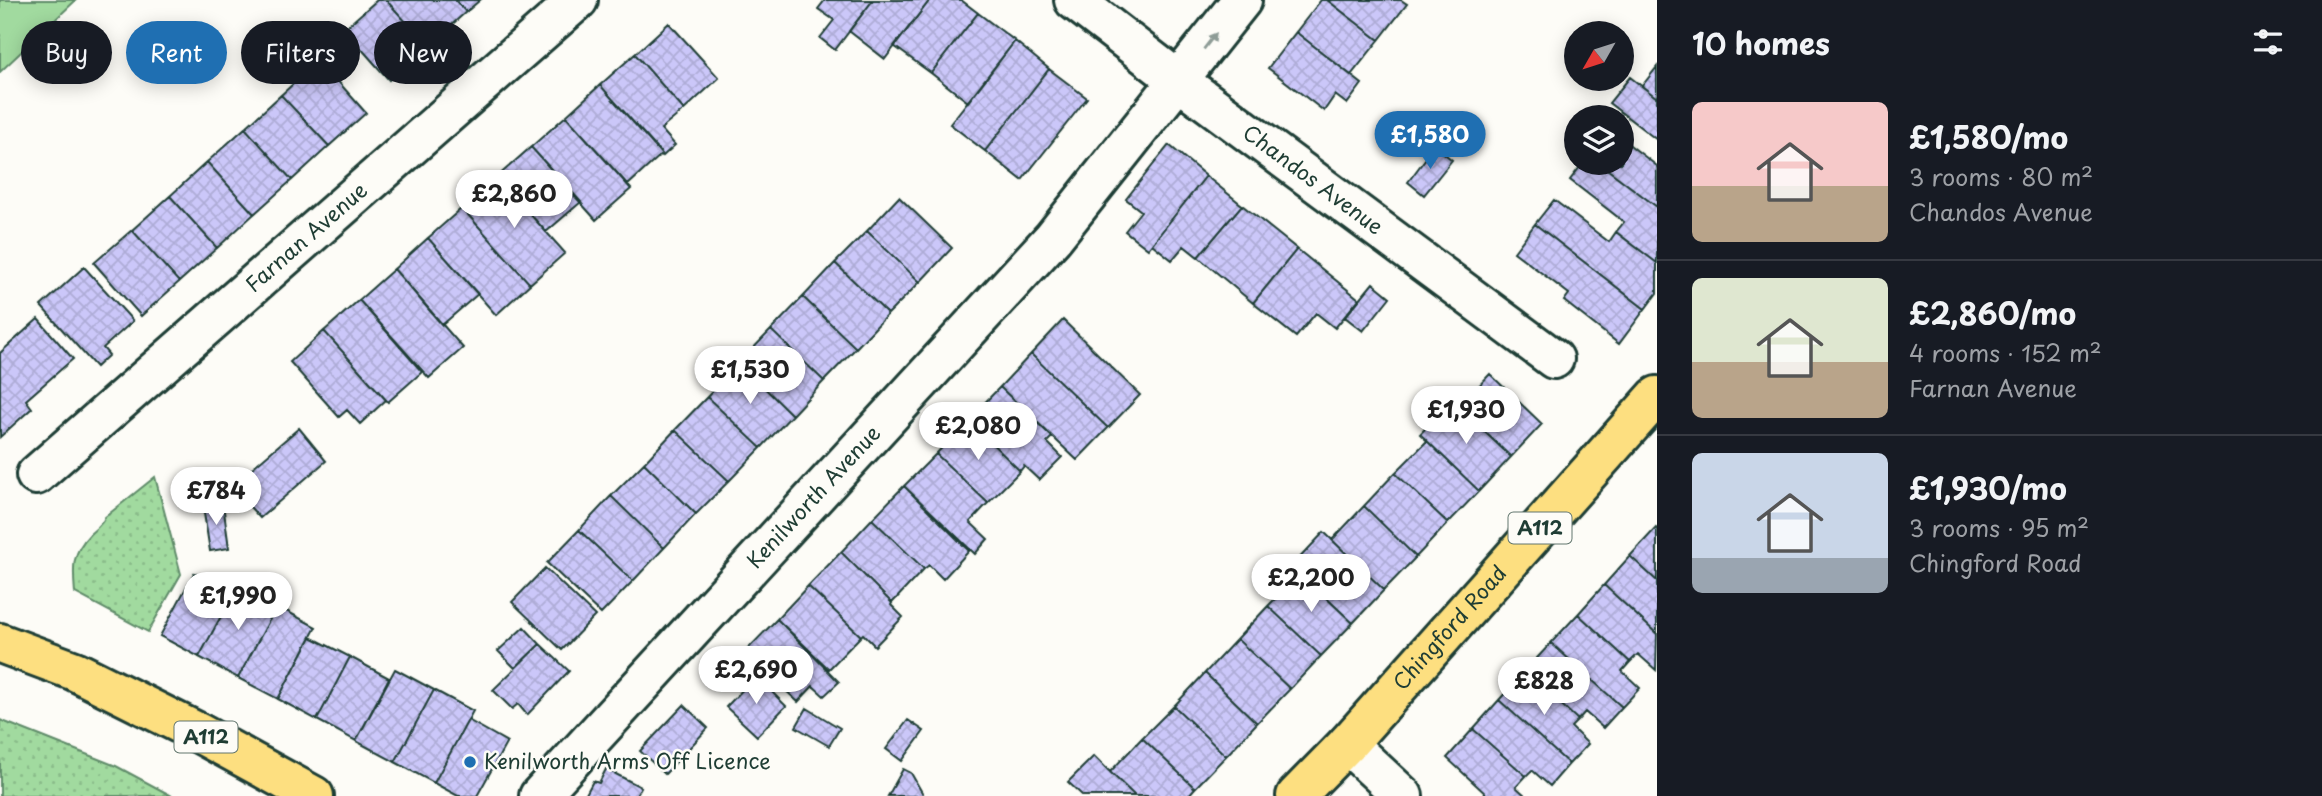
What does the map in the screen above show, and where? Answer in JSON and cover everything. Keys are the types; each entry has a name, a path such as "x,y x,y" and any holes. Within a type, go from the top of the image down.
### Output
{"main road":[{"name":"Chingford Road","path":"1296,796 1347,744 1657,396"},
{"name":"A112","path":"0,643 75,671 197,732 314,796"}],"street":[{"name":"Farnan Avenue","path":"36,475 578,0"},
{"name":"Chandos Avenue","path":"1074,0 1554,359"},
{"name":"Kenilworth Avenue","path":"539,796 1053,238 1242,0"},
{"path":"1347,744 1403,796"}],"green space":[{"path":"0,0 76,0 54,21 21,21 21,52 0,72"},
{"path":"155,477 181,574 148,632 75,593 74,569 79,548 90,534 105,517"},
{"path":"0,720 116,766 172,796 0,796"}],"building":[{"path":"377,0 386,0 405,21 374,21 374,63 360,47 360,21 353,21"},
{"path":"386,0 455,0 466,12 456,21 405,21"},
{"path":"455,0 480,0 466,12"},
{"path":"825,0 873,0 835,50 820,38 834,20 818,9"},
{"path":"873,0 930,0 885,59 849,31"},
{"path":"930,0 961,0 978,13 931,73 894,46"},
{"path":"1321,0 1327,0 1379,40 1351,75 1296,32"},
{"path":"1327,0 1401,0 1407,4 1379,40"},
{"path":"978,13 1015,41 968,102 931,73"},
{"path":"669,23 719,78 684,110 635,54"},
{"path":"1296,32 1362,84 1347,104 1335,95 1324,111 1268,68"},
{"path":"1015,41 1049,69 985,151 950,124"},
{"path":"635,54 684,110 661,129 675,145 663,156 600,85"},
{"path":"1657,67 1657,98 1642,86"},
{"path":"1049,69 1087,98 1022,180 985,151"},
{"path":"1634,80 1657,98 1657,140 1634,122 1634,105 1609,103 1619,91 1634,91"},
{"path":"293,84 340,84 366,113 329,146 281,95"},
{"path":"600,85 662,154 628,185 566,116"},
{"path":"281,95 329,146 292,180 245,128"},
{"path":"566,116 631,189 596,220 531,147"},
{"path":"245,128 292,180 254,214 207,162"},
{"path":"1169,145 1206,176 1148,249 1125,231 1141,211 1126,199"},
{"path":"1435,146 1452,160 1424,195 1408,182"},
{"path":"531,147 581,202 546,232 497,177"},
{"path":"1634,148 1657,166 1657,207 1615,175 1634,175"},
{"path":"207,162 254,214 217,248 170,196"},
{"path":"1574,175 1615,175 1657,207 1657,263 1616,232 1624,222 1570,180"},
{"path":"1206,176 1242,205 1198,257 1184,246 1172,260 1152,244"},
{"path":"497,177 565,253 530,284 462,208"},
{"path":"170,196 217,248 179,282 132,230"},
{"path":"899,197 952,248 920,282 867,231"},
{"path":"1554,200 1609,242 1616,232 1657,263 1657,293 1645,309 1535,224"},
{"path":"1242,205 1297,249 1253,303 1198,257"},
{"path":"462,208 530,284 496,315 428,238"},
{"path":"1535,224 1645,309 1619,344 1564,301 1569,294 1514,252"},
{"path":"132,230 179,282 141,316 94,263"},
{"path":"867,231 920,282 888,314 835,263"},
{"path":"428,238 478,294 442,325 394,269"},
{"path":"1297,249 1359,299 1335,328 1316,313 1296,337 1253,303"},
{"path":"835,263 888,314 856,348 803,297"},
{"path":"84,267 133,321 103,348 109,355 96,367 41,306"},
{"path":"394,269 463,348 429,378 359,300"},
{"path":"1373,283 1390,297 1363,331 1345,317"},
{"path":"803,297 856,348 824,381 771,330"},
{"path":"359,300 422,372 388,402 324,331"},
{"path":"38,319 73,359 26,400 32,408 0,437 0,353"},
{"path":"1063,320 1140,395 1108,428 1031,354"},
{"path":"771,330 824,381 792,415 739,363"},
{"path":"324,331 386,400 360,424 347,410 339,417 290,362"},
{"path":"1031,354 1108,428 1077,460 1000,387"},
{"path":"739,363 792,415 761,448 707,397"},
{"path":"1490,374 1542,424 1511,457 1459,407"},
{"path":"1000,387 1052,437 1047,442 1062,457 1039,480 1024,466 1020,471 968,420"},
{"path":"707,397 761,448 729,481 675,430"},
{"path":"1452,401 1511,457 1479,491 1420,434"},
{"path":"968,420 1020,471 988,503 936,454"},
{"path":"299,428 326,461 260,518 231,486"},
{"path":"675,430 729,481 696,514 644,463"},
{"path":"1427,441 1479,491 1448,523 1395,473"},
{"path":"936,454 988,503 970,522 988,539 975,554 904,486"},
{"path":"644,463 696,514 664,548 611,496"},
{"path":"1395,473 1448,523 1416,557 1364,506"},
{"path":"904,486 969,551 943,579 929,565 924,569 872,519"},
{"path":"611,496 664,548 633,581 579,530"},
{"path":"223,504 229,548 210,551 203,507"},
{"path":"1364,506 1416,557 1384,590 1332,540"},
{"path":"872,519 924,569 892,603 841,552"},
{"path":"1657,529 1657,581 1630,556"},
{"path":"579,530 633,581 601,614 547,563"},
{"path":"1324,532 1384,590 1353,623 1292,566"},
{"path":"841,552 903,617 875,646 808,586"},
{"path":"1630,556 1657,581 1657,634 1604,585"},
{"path":"545,568 595,616 562,650 512,602"},
{"path":"194,573 233,594 199,657 160,636"},
{"path":"1300,573 1353,623 1321,656 1268,606"},
{"path":"238,585 277,606 238,678 199,657"},
{"path":"1604,585 1657,634 1656,670 1638,654 1630,662 1578,614"},
{"path":"808,586 861,636 829,669 777,619"},
{"path":"277,606 316,627 278,699 238,678"},
{"path":"1268,606 1321,656 1290,689 1237,639"},
{"path":"1578,614 1630,662 1622,671 1640,688 1622,707 1551,643"},
{"path":"777,619 839,682 824,696 813,686 798,702 745,652"},
{"path":"524,627 540,644 515,668 498,651"},
{"path":"311,637 350,657 317,720 278,699"},
{"path":"1237,639 1290,689 1257,723 1205,673"},
{"path":"1551,643 1622,707 1603,728 1585,712 1578,720 1525,671"},
{"path":"540,644 569,671 527,715 518,704 512,709 493,690"},
{"path":"350,657 389,678 356,741 317,720"},
{"path":"395,669 434,690 395,762 356,741"},
{"path":"1525,671 1578,720 1571,727 1588,744 1569,764 1499,700"},
{"path":"1205,673 1257,723 1226,756 1174,706"},
{"path":"756,676 786,706 757,736 726,707"},
{"path":"434,690 473,711 434,783 395,762"},
{"path":"1499,700 1569,764 1550,786 1532,770 1526,776 1473,729"},
{"path":"684,705 708,728 665,774 640,751"},
{"path":"1174,706 1226,756 1195,788 1142,738"},
{"path":"807,708 840,728 829,746 796,727"},
{"name":"Kenilworth Arms Off Licence","path":"468,720 507,742 477,796 458,796 434,783"},
{"path":"908,720 924,731 902,761 886,749"},
{"path":"1473,729 1526,776 1516,787 1526,796 1488,796 1447,758"},
{"path":"1142,738 1195,788 1188,796 1135,796 1110,772"},
{"path":"1094,756 1135,796 1083,796 1068,782"},
{"path":"606,769 641,787 636,796 585,796 593,781 599,783"},
{"path":"903,769 911,773 924,796 888,796"}],"place":[{"name":"Kenilworth Arms Off Licence","path":"470,762"}]}
